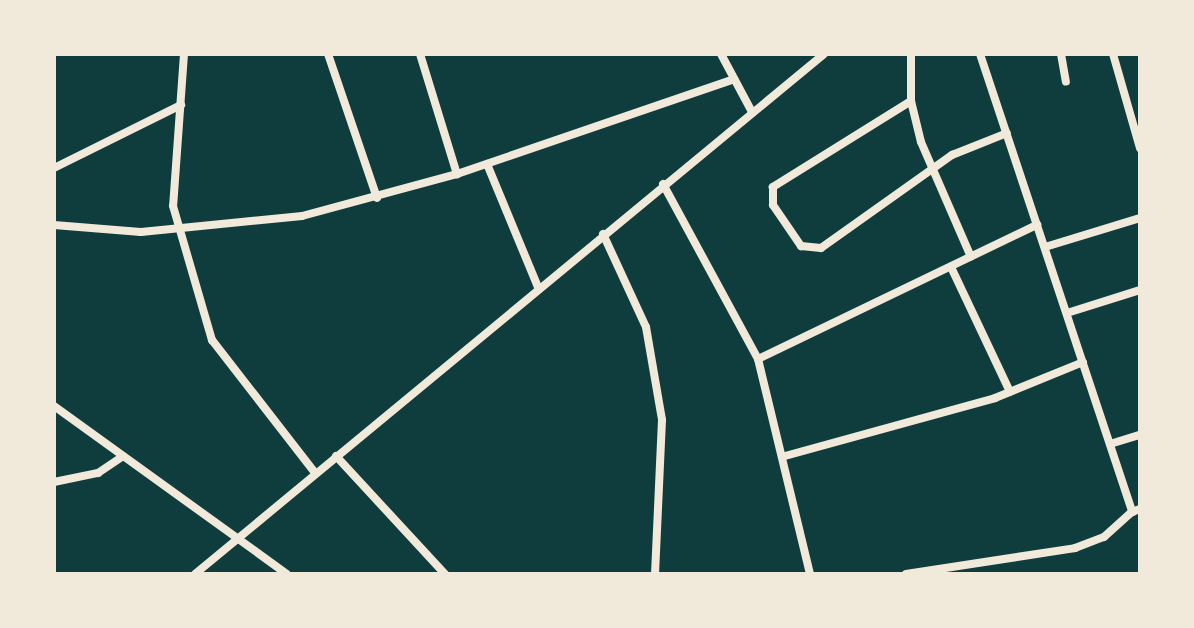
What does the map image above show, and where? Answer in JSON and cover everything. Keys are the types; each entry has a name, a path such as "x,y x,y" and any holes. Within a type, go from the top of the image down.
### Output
{"street":[{"path":"184,54 171,187 178,225 212,340 315,473"},
{"path":"328,54 377,198"},
{"path":"420,54 457,174"},
{"path":"721,54 752,112"},
{"path":"195,574 538,287 824,54"},
{"path":"911,54 911,101 930,169 971,257"},
{"path":"906,574 1075,548 1104,537 1136,510 1110,444 980,54"},
{"path":"1061,54 1066,82"},
{"path":"1113,54 1140,148"},
{"path":"54,225 109,232 302,216 457,174 734,79"},
{"path":"911,101 781,180 773,205 801,246 814,251 930,169 1007,133"},
{"path":"54,168 181,105"},
{"path":"487,164 538,287"},
{"path":"663,184 758,359 785,456 810,574"},
{"path":"1045,247 1140,218"},
{"path":"758,359 1037,225"},
{"path":"603,234 646,327 662,420 655,574"},
{"path":"951,267 1010,392"},
{"path":"1067,313 1139,294"},
{"path":"785,456 1010,392 1083,362"},
{"path":"54,406 287,574"},
{"path":"1110,444 1140,435"},
{"path":"54,482 98,473 123,456"},
{"path":"336,456 445,574"}]}
